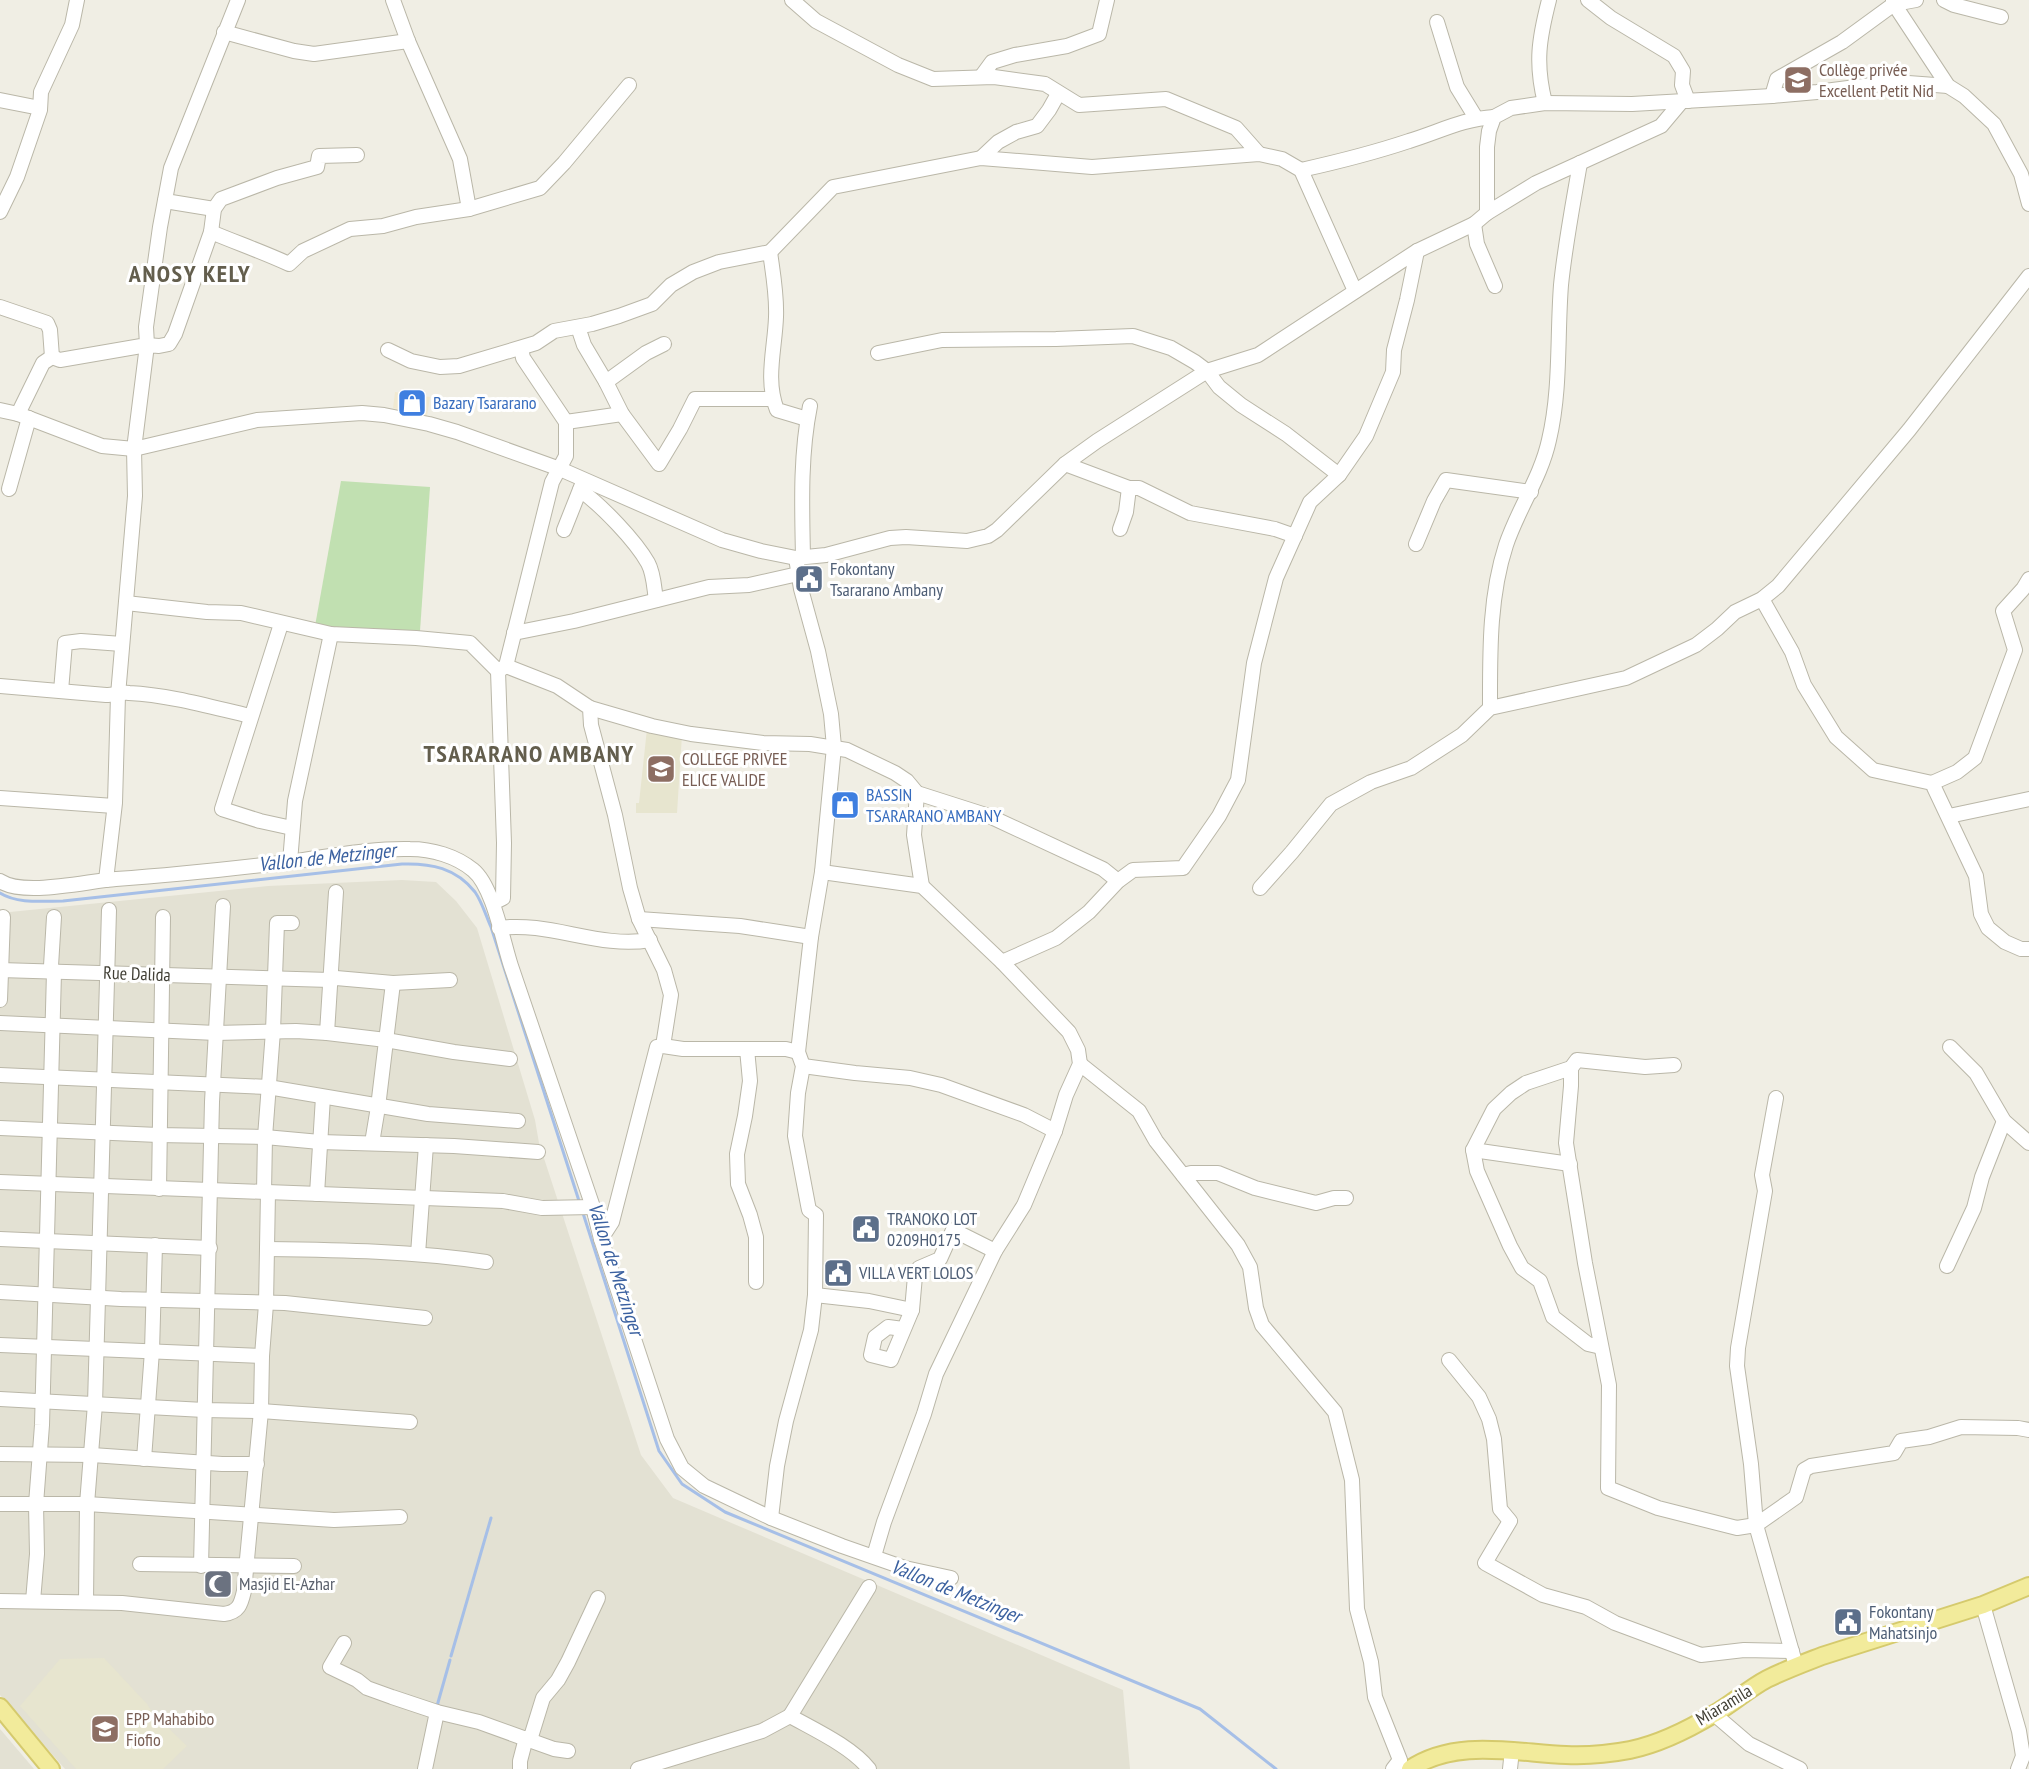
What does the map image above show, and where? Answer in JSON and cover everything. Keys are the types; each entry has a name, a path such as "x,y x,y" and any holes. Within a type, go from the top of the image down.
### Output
{"main road":[{"name":"Miaramila","path":"1410,1769 1433,1758 1489,1749 1567,1755 1609,1754 1659,1741 1714,1714 1794,1658 1822,1656 1983,1605 2029,1586"},
{"path":"2,1712 51,1769"}],"street":[{"path":"0,212 17,177 40,108 41,92 72,25 77,0"},
{"path":"106,880 114,806 118,695 135,496 134,448 147,345 146,327 171,168 238,0"},
{"path":"393,0 408,41 459,159 469,209"},
{"path":"792,0 816,21 898,65 933,79 994,77 1044,84 1078,105 1166,99 1236,128 1259,154"},
{"path":"981,77 992,62 1015,55 1067,46 1099,34 1107,0"},
{"path":"1545,103 1539,78 1538,56 1549,0"},
{"path":"1588,0 1611,18 1674,56 1683,71 1682,85 1685,101"},
{"path":"1772,96 1778,79 1842,42 1893,2 1916,0"},
{"path":"1944,0 1954,5 2001,17"},
{"path":"1893,2 1948,86 1964,96 1994,124 2026,185 2029,204"},
{"path":"1437,22 1457,87 1476,118"},
{"path":"224,32 294,51 314,54 408,41"},
{"path":"1301,170 1347,160 1411,141 1458,122 1494,117 1511,108 1545,103 1632,104 1772,96 1817,93 1895,82 1948,86"},
{"path":"211,232 243,246 260,250 289,264 303,251 350,229 382,226 416,217 469,209 540,188 564,163 629,85"},
{"path":"981,158 998,142 1016,132 1037,126 1059,94"},
{"path":"0,100 40,108"},
{"path":"0,410 24,416 102,446 134,448 257,420 362,413 384,415 429,424 560,470 582,485 722,540 761,552 799,557 826,555 890,538 906,537 967,541 988,536 1001,527 1065,464 1207,371 1258,355 1417,251 1474,224 1487,213 1536,183 1661,126 1685,101"},
{"path":"1487,213 1487,147 1494,117"},
{"path":"388,350 411,360 440,368 459,366 536,343 554,331 619,316 652,304 671,285 693,272 719,262 770,252 833,187 981,158 1092,167 1259,154 1282,159 1301,170 1355,291"},
{"path":"52,357 60,360 147,345 169,344 175,334 180,314 211,232 214,209 221,199 277,178 316,167 319,156 357,155"},
{"path":"1490,708 1491,621 1505,546 1514,523 1531,492 1549,441 1554,407 1562,285 1580,163"},
{"path":"165,201 214,209"},
{"path":"1474,224 1477,244 1495,286"},
{"path":"1002,962 1056,938 1089,912 1118,881 1133,870 1183,868 1219,816 1238,780 1254,663 1276,579 1310,502 1340,475 1366,436 1393,372 1394,351 1417,251"},
{"path":"770,252 776,295 771,368 772,399 777,410 809,412 802,481 798,574 823,672 831,714 834,747 822,872 811,937 798,1052 803,1066 795,1136 809,1210 816,1215 815,1295 811,1330 786,1421 777,1466 771,1518"},
{"path":"1260,888 1331,804 1371,782 1411,768 1462,735 1490,708 1626,678 1695,645 1735,612 1762,599 1778,586 1909,430 2029,276"},
{"path":"0,307 47,323 50,330 52,357"},
{"path":"578,327 584,345 622,414 660,464 695,399 772,399"},
{"path":"878,353 942,340 969,338 1056,339 1133,336 1171,348 1207,371 1219,387 1241,405 1286,434 1340,475"},
{"path":"606,382 646,353 664,344"},
{"path":"493,903 503,898 502,668 514,633 552,482 566,456 566,422 523,357 520,348"},
{"path":"9,489 24,416 44,363 52,357"},
{"path":"566,422 622,414"},
{"path":"1065,464 1129,488 1139,488 1190,513 1275,529 1296,536"},
{"path":"1416,544 1434,501 1446,480 1531,492"},
{"path":"564,530 582,485"},
{"path":"582,485 639,550 649,565 656,600"},
{"path":"1120,529 1126,512 1129,488"},
{"path":"514,633 547,628 709,587 749,585 798,574"},
{"path":"1762,599 1792,652 1804,685 1836,737 1873,770 1932,783 1957,772 1976,758 2015,650 2003,611 2029,579"},
{"path":"126,603 207,612 241,613 331,634 470,643 502,668 556,686 590,708 652,726 691,734 763,743 810,744 846,750 895,773 907,781 917,793 989,816 1103,869 1118,881"},
{"path":"282,624 250,716 222,809 292,828"},
{"path":"290,862 295,801 331,634"},
{"path":"60,691 65,643 81,641 122,645"},
{"path":"0,687 118,695 126,692 173,698 250,716"},
{"path":"590,708 591,725 615,815 630,888 639,919 664,970 671,995 663,1046"},
{"path":"1932,783 1976,876 1981,914 1988,928 2005,942 2021,949 2029,949"},
{"path":"917,793 914,835 922,886"},
{"path":"0,798 114,806"},
{"path":"1948,816 2029,799"},
{"path":"0,881 8,886 56,887 290,862 364,851 410,849 433,851 452,858 475,871 493,903 667,1439 682,1468 704,1486 771,1518 905,1568 951,1578"},
{"path":"822,872 922,886 1002,962 1069,1032 1078,1050 1080,1064 1024,1205 995,1251 936,1374 874,1556"},
{"path":"327,1033 336,892"},
{"path":"201,1566 213,1084 223,906"},
{"path":"86,1602 87,1504 92,1455 98,1297 109,910"},
{"path":"159,1189 163,916"},
{"path":"0,1000 3,917"},
{"path":"33,1601 37,1554 36,1504 46,1294 54,972 51,966 54,917"},
{"path":"639,919 740,926 811,937"},
{"path":"0,1601 122,1603 224,1614 233,1613 240,1606 261,1411 267,1249 265,1137 273,1031 273,979 277,923 292,923"},
{"path":"500,927 547,930 603,940 636,943 650,940"},
{"name":"Rue Dalida","path":"1,970 273,979 330,980 336,978 393,983 450,980"},
{"path":"372,1143 393,983"},
{"path":"0,1023 216,1032 327,1033 510,1059"},
{"path":"601,1239 612,1222 657,1047 786,1049 798,1052"},
{"path":"1950,1047 1976,1073 2004,1120 2029,1143"},
{"path":"747,1049 750,1081 737,1154 738,1184 756,1237 756,1282"},
{"path":"1601,1347 1588,1344 1553,1317 1540,1281 1522,1268 1510,1246 1477,1171 1473,1150 1494,1109 1511,1093 1526,1083 1571,1068 1577,1060 1645,1067 1674,1065"},
{"path":"1080,1064 1139,1111 1156,1141 1238,1245 1250,1267 1256,1308 1262,1325 1335,1412 1352,1480 1357,1609 1371,1662 1375,1697 1400,1760 1394,1769"},
{"path":"803,1066 910,1078 941,1085 1024,1115 1055,1131"},
{"path":"1571,1068 1566,1143 1609,1385 1608,1488 1658,1508 1737,1528 1756,1525 1796,1497 1804,1470 1810,1467 1894,1453 1901,1440 1929,1437 1961,1427 2029,1430"},
{"path":"0,1075 268,1087 428,1114 518,1121"},
{"path":"317,1194 322,1097"},
{"path":"1449,1360 1479,1396 1490,1419 1500,1509 1510,1521 1485,1563 1543,1595 1586,1607 1615,1623 1701,1655 1744,1650 1794,1658 1756,1525 1751,1464 1737,1366 1738,1348 1765,1191 1762,1175 1776,1098"},
{"path":"1947,1266 1974,1208 2004,1120"},
{"path":"0,1128 265,1137 320,1142 454,1146 538,1152"},
{"path":"418,1254 426,1145"},
{"path":"1473,1150 1570,1164"},
{"path":"1183,1175 1218,1173 1255,1188 1316,1203 1334,1198 1346,1198"},
{"path":"0,1182 503,1201 542,1208 593,1207"},
{"path":"903,1329 912,1310 915,1276 919,1268 940,1259 953,1230 995,1251"},
{"path":"0,1239 210,1248"},
{"path":"144,1459 152,1352 155,1245"},
{"path":"267,1249 369,1251 486,1262"},
{"path":"0,1292 154,1300 285,1303 425,1317"},
{"path":"815,1295 869,1301 912,1310"},
{"path":"0,1345 262,1356"},
{"path":"0,1399 261,1411 410,1422"},
{"path":"0,1454 92,1455 222,1464 256,1464"},
{"path":"0,1504 87,1504 334,1520 400,1517"},
{"path":"140,1564 294,1566"},
{"path":"638,1769 762,1731 790,1716 868,1587"},
{"path":"520,1769 520,1761 543,1698 558,1680 568,1662 598,1598"},
{"path":"1983,1605 2019,1731 2023,1756 2018,1769"},
{"path":"344,1643 330,1667 357,1680 367,1688 437,1712 479,1722 554,1749 568,1750"},
{"path":"425,1769 437,1712"},
{"path":"1714,1714 1749,1744 1800,1769"},
{"path":"790,1716 835,1742 864,1762 869,1769"},
{"path":"1510,1769 1512,1750"}],"shaded area":[{"name":"Bazary Tsararano","path":"395,392 430,397 427,416 393,408"},
{"name":"COLLEGE PRIVEE ELICE VALIDE","path":"647,729 682,735 677,813 636,813"},
{"path":"402,880 436,882 456,901 477,928 535,1120 539,1143 641,1455 673,1498 1123,1690 1130,1769 65,1769 0,1695 0,913 268,886"},
{"name":"EPP Mahabibo Fiofio","path":"104,1658 152,1712 187,1746 163,1769 76,1769 20,1706 60,1659"},
{"path":"0,1729 34,1769 0,1769"}],"green space":[{"path":"341,481 430,487 420,631 315,626"}],"waterway":[{"name":"Vallon de Metzinger","path":"0,893 14,899 63,901 402,864 433,866 451,872 460,877 475,892 491,927 580,1204"},
{"name":"Vallon de Metzinger","path":"582,1210 659,1451 682,1484 725,1512 1200,1709 1276,1769"},
{"path":"451,1656 491,1518"},
{"path":"437,1706 450,1660"}],"place":[{"name":"Collège privée Excellent Petit Nid","path":"1798,80"},
{"name":"Bazary Tsararano","path":"412,403"},
{"name":"Fokontany Tsararano Ambany","path":"809,579"},
{"name":"COLLEGE PRIVEE ELICE VALIDE","path":"661,769"},
{"name":"BASSIN TSARARANO AMBANY","path":"845,805"},
{"name":"TRANOKO LOT 0209H0175","path":"866,1229"},
{"name":"VILLA VERT LOLOS","path":"838,1273"},
{"name":"Masjid El-Azhar","path":"218,1584"},
{"name":"Fokontany Mahatsinjo","path":"1848,1622"},
{"name":"EPP Mahabibo Fiofio","path":"105,1729"}],"district":[{"name":"ANOSY KELY","path":"190,274"},
{"name":"TSARARANO AMBANY","path":"529,754"}]}
